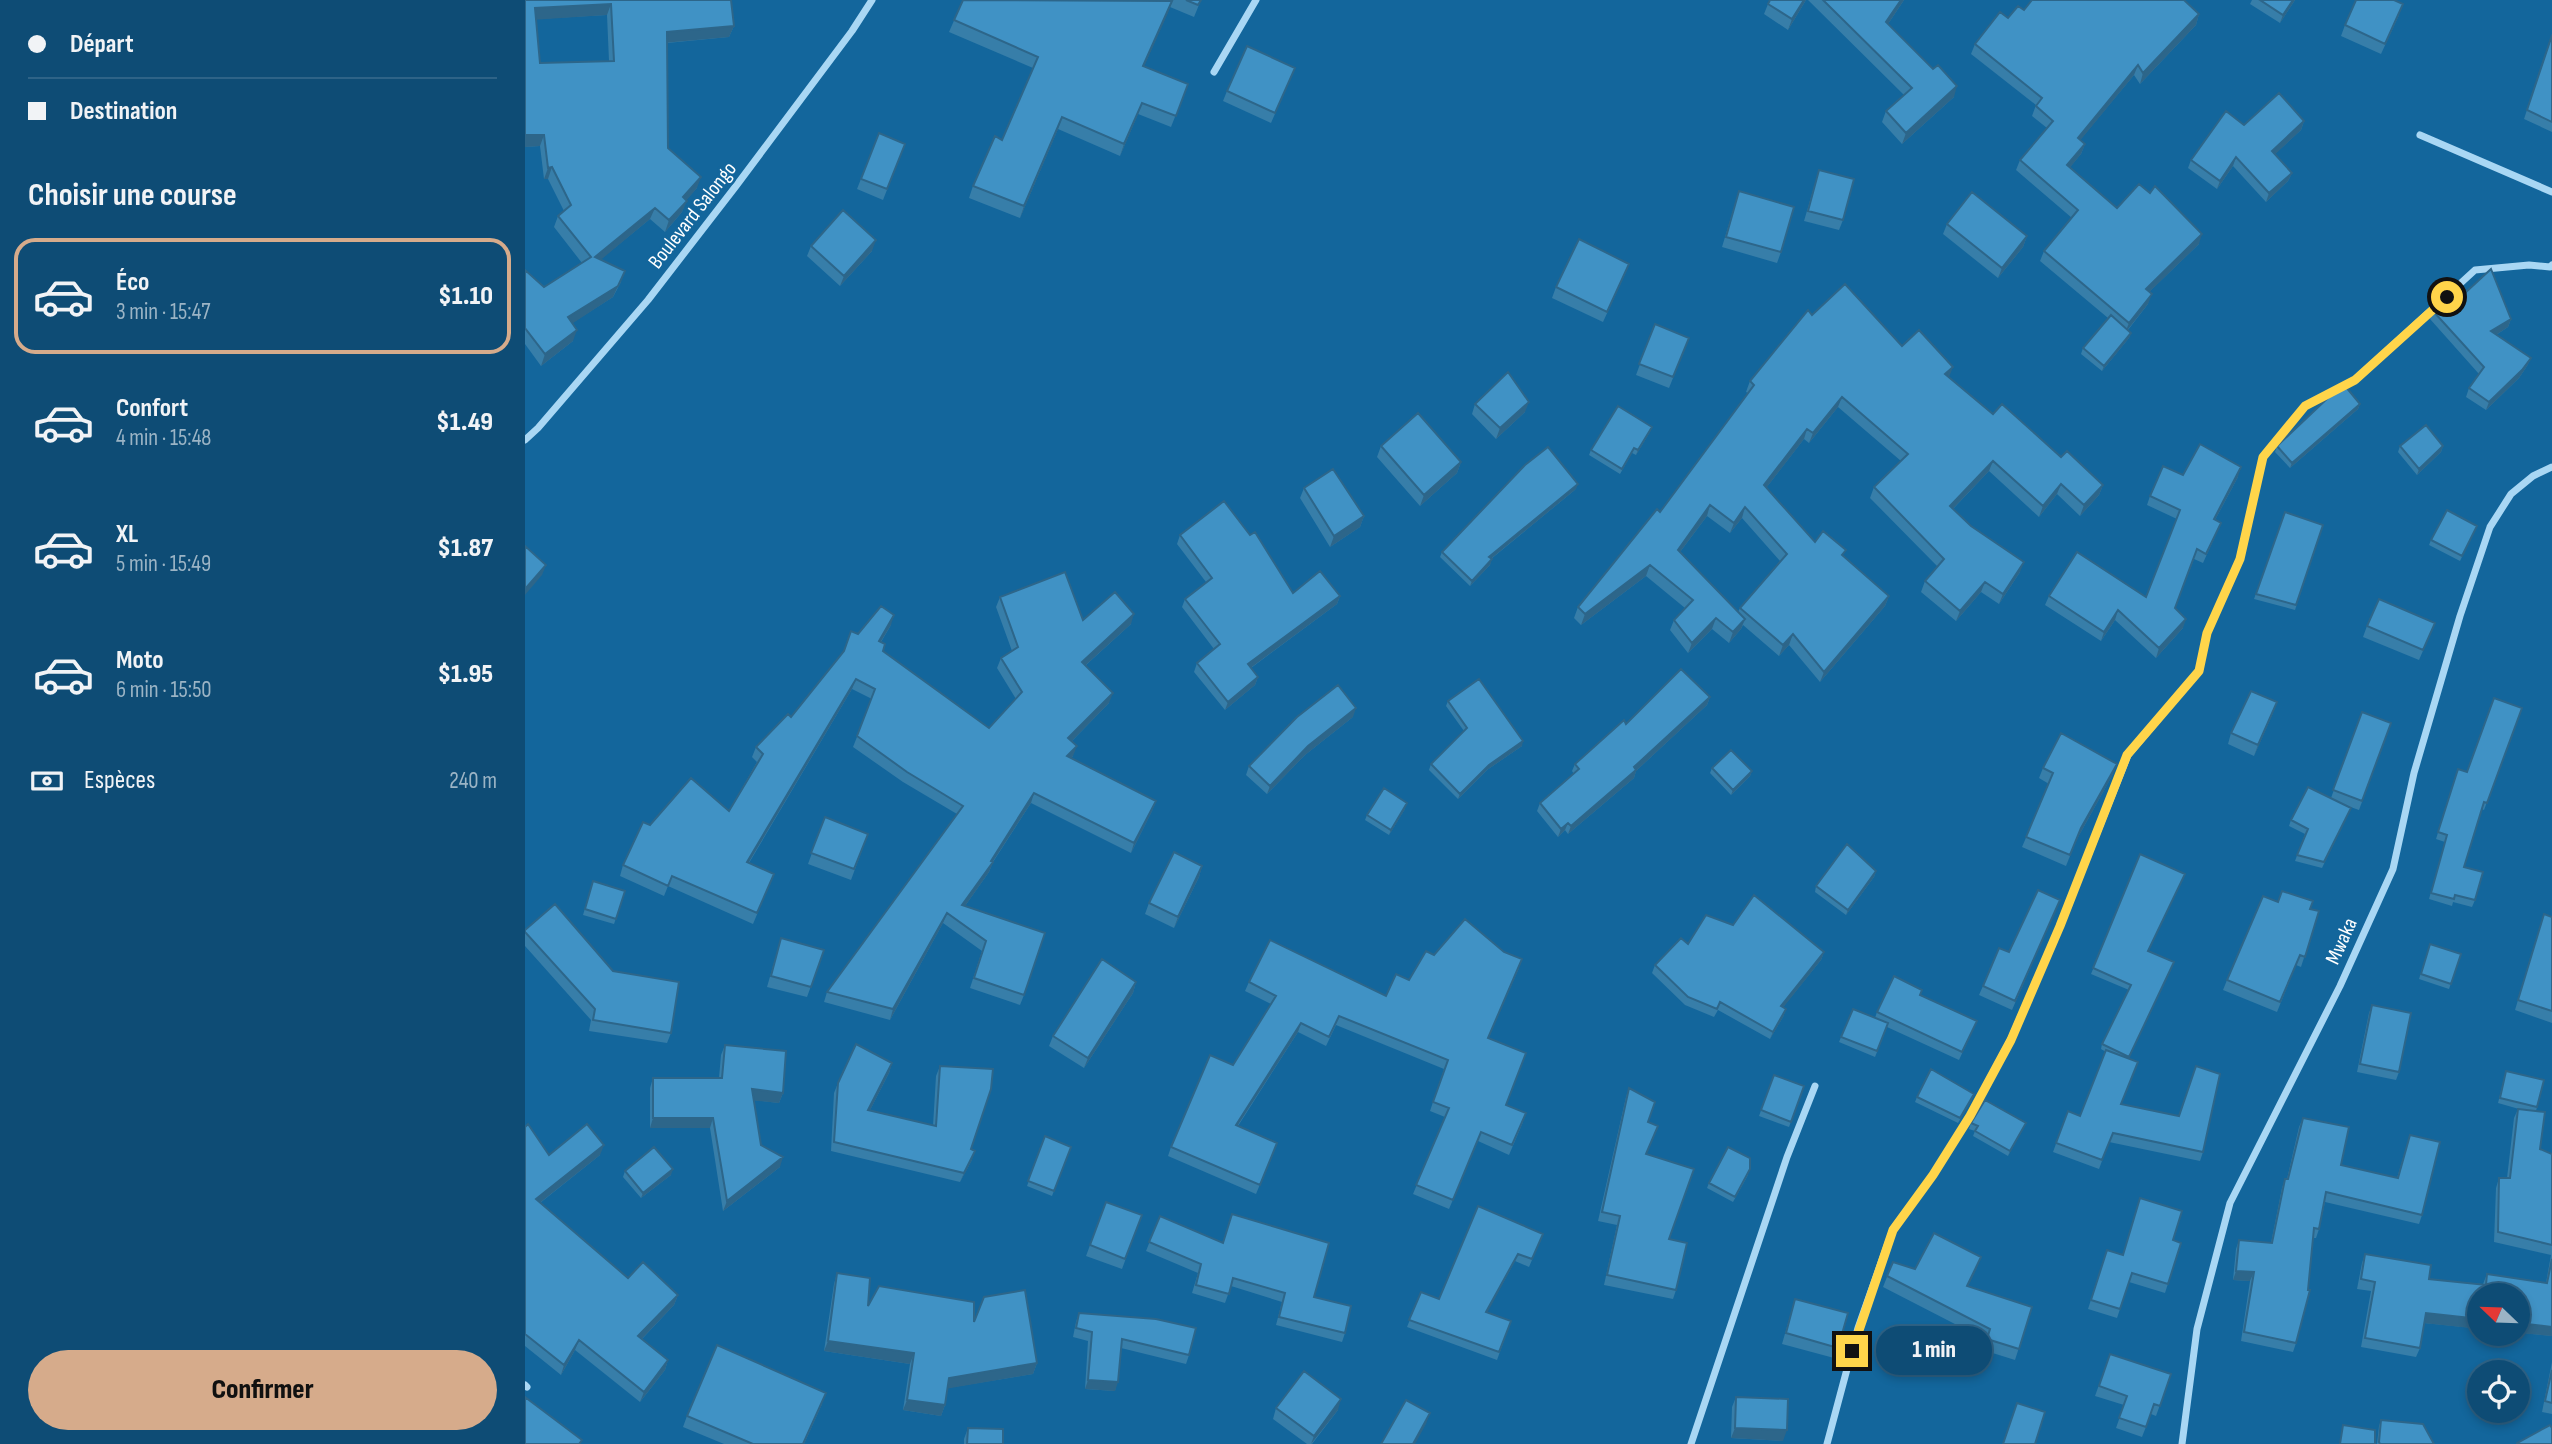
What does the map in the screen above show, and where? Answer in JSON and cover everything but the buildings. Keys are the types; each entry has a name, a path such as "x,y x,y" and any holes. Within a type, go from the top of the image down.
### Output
{"street":[{"name":"Boulevard Salongo","path":"525,440 647,300 736,186 852,31 872,0"},
{"path":"1214,72 1256,0"},
{"path":"2420,135 2552,192"},
{"path":"1828,1444 1858,1328 1893,1230 1933,1175 1970,1116 2011,1040 2060,926 2127,755 2199,671 2207,633 2240,559 2263,457 2305,406 2355,380 2475,270 2552,265"},
{"name":"Mwaka","path":"2182,1444 2197,1329 2230,1203 2340,986 2393,869 2414,773 2460,616 2490,527 2511,494 2533,476 2552,467"},
{"path":"1691,1444 1787,1157 1815,1086"}],"route":[{"path":"1852,1351 1893,1230 1933,1175 1970,1116 2011,1040 2060,926 2127,755 2161,719 2199,671 2207,633 2240,559 2263,457 2305,406 2355,380 2447,297"}]}
